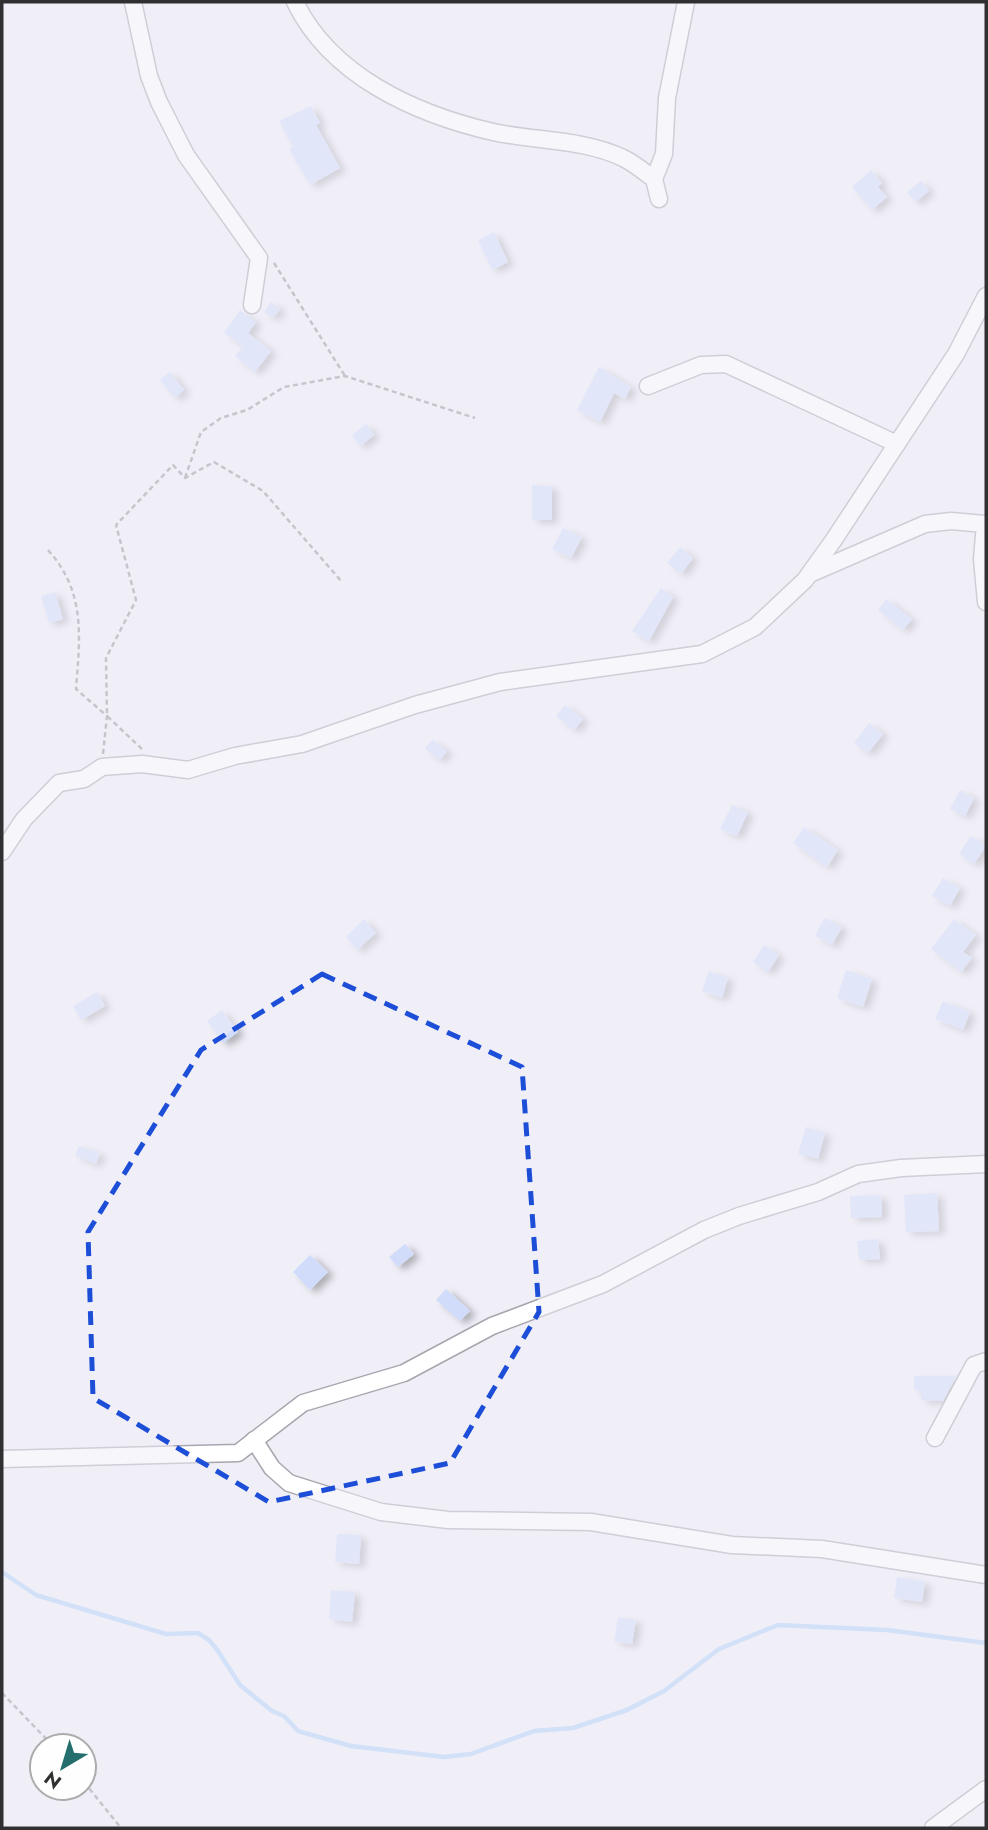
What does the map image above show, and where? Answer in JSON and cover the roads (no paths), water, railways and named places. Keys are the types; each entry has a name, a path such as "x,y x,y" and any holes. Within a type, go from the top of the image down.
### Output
{"street":[{"path":"133,2 149,76 159,102 186,155 259,258 252,306"},
{"path":"295,2 325,49 369,84 450,119 492,132 588,148 623,158 654,179"},
{"path":"659,199 654,179 664,154 667,97 686,2"},
{"path":"2,852 24,819 59,783 84,779 102,767 159,766 188,769 234,756 302,744 415,705 500,682 702,654 755,627 809,574 956,354 986,296"},
{"path":"648,386 701,365 726,364 897,444"},
{"path":"809,574 925,524 951,521 985,523 982,559 986,602"},
{"path":"2,1459 232,1455 245,1450 254,1440 303,1403 404,1373 492,1326 603,1284 704,1230 738,1216 818,1192 858,1174 901,1168 986,1164"},
{"path":"935,1438 975,1365 986,1361"},
{"path":"254,1440 272,1468 289,1483 381,1512 448,1520 591,1522 732,1545 822,1549 986,1575"},
{"path":"933,1828 986,1789"}],"waterway":[{"path":"2,1572 36,1595 166,1634 198,1633 209,1640 218,1651 240,1685 272,1711 284,1716 298,1731 351,1746 444,1757 471,1754 534,1731 573,1728 627,1710 664,1691 719,1649 778,1625 887,1630 986,1643"}]}
